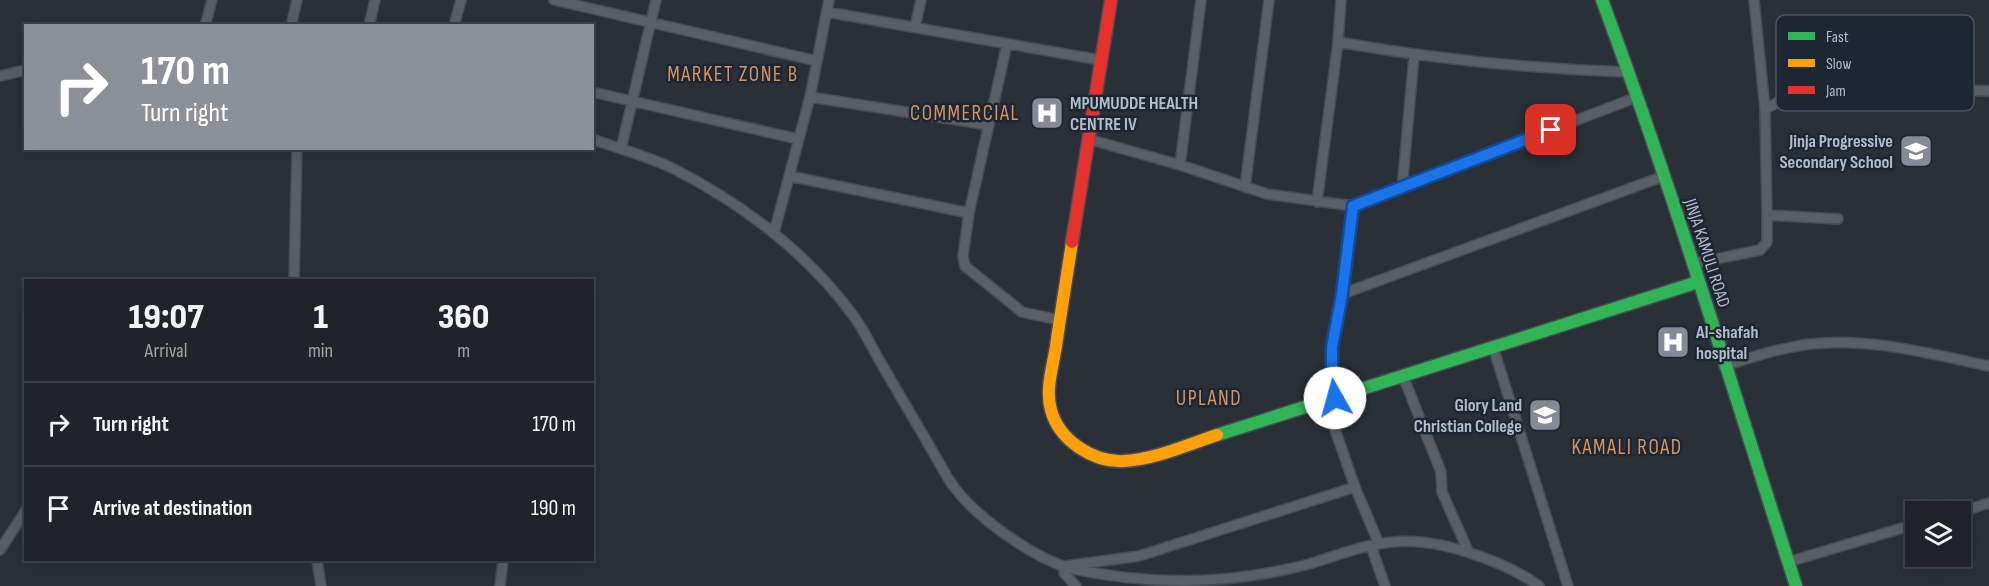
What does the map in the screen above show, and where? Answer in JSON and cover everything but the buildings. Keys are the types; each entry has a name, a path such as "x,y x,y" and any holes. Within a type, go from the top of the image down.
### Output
{"street":[{"path":"206,24 212,0"},
{"path":"291,24 297,0"},
{"path":"369,24 375,0"},
{"path":"455,24 461,0"},
{"path":"554,0 817,61"},
{"path":"621,149 656,0"},
{"path":"774,233 810,97 830,0"},
{"path":"915,27 921,0"},
{"path":"1111,0 1050,382 1050,408 1059,429 1075,446 1096,458 1121,461 1149,457 1698,282"},
{"path":"1180,165 1201,0"},
{"path":"1245,187 1269,0"},
{"path":"1317,202 1338,42 1341,0"},
{"name":"JINJA KAMULI ROAD","path":"1602,0 1664,177 1796,586"},
{"path":"1692,264 1760,250 1767,242 1766,109 1754,0"},
{"path":"827,12 1100,60"},
{"path":"1338,42 1414,56 1549,68 1629,72"},
{"path":"1007,44 969,213 963,256 965,266 1022,312 1059,320"},
{"path":"1402,189 1414,56"},
{"path":"1,75 24,70"},
{"path":"1974,91 1989,91"},
{"path":"594,92 798,139"},
{"path":"810,97 989,124"},
{"path":"1088,139 1180,165 1267,194 1353,206 1637,97"},
{"path":"1766,109 1776,104"},
{"path":"594,140 672,169 706,188 774,233 819,276 855,318 954,487 979,513 1011,537 1065,566 1140,583 1174,586 1206,584 1279,571 1375,545 1408,542 1469,553 1516,571 1539,586"},
{"path":"294,279 297,150"},
{"path":"789,176 969,213"},
{"path":"1342,294 1664,177"},
{"path":"1353,206 1331,361 1330,399 1355,487 1375,545 1385,586"},
{"path":"1767,215 1838,219"},
{"path":"1724,366 1764,353 1825,343 1907,350 1989,366"},
{"path":"1493,347 1568,586"},
{"path":"1403,376 1441,472 1442,492 1469,553"},
{"path":"1065,566 1139,556 1355,487"},
{"path":"1971,509 1989,503"},
{"path":"0,550 24,513"},
{"path":"1788,562 1905,528"},
{"path":"317,561 321,586"},
{"path":"500,586 503,561"},
{"path":"1065,566 1064,573 1076,586"}],"traffic: fast":[{"path":"1602,0 1678,219 1796,586"},
{"path":"1217,435 1698,282"}],"traffic: slow":[{"path":"1072,242 1049,386 1051,410 1061,431 1079,448 1113,461 1137,460 1160,455 1217,435"}],"traffic: jam":[{"path":"1072,242 1111,0"}],"place":[{"name":"MPUMUDDE HEALTH CENTRE IV","path":"1047,113"},
{"name":"Jinja Progressive Secondary School","path":"1916,151"},
{"name":"Al-shafah hospital","path":"1673,342"},
{"name":"Glory Land Christian College","path":"1545,415"}],"district":[{"name":"MARKET ZONE B","path":"733,74"},
{"name":"COMMERCIAL","path":"965,113"},
{"name":"UPLAND","path":"1209,398"},
{"name":"KAMALI ROAD","path":"1627,447"}],"route":[{"path":"1335,398 1331,361 1332,347 1342,294 1353,206 1551,130"}]}
